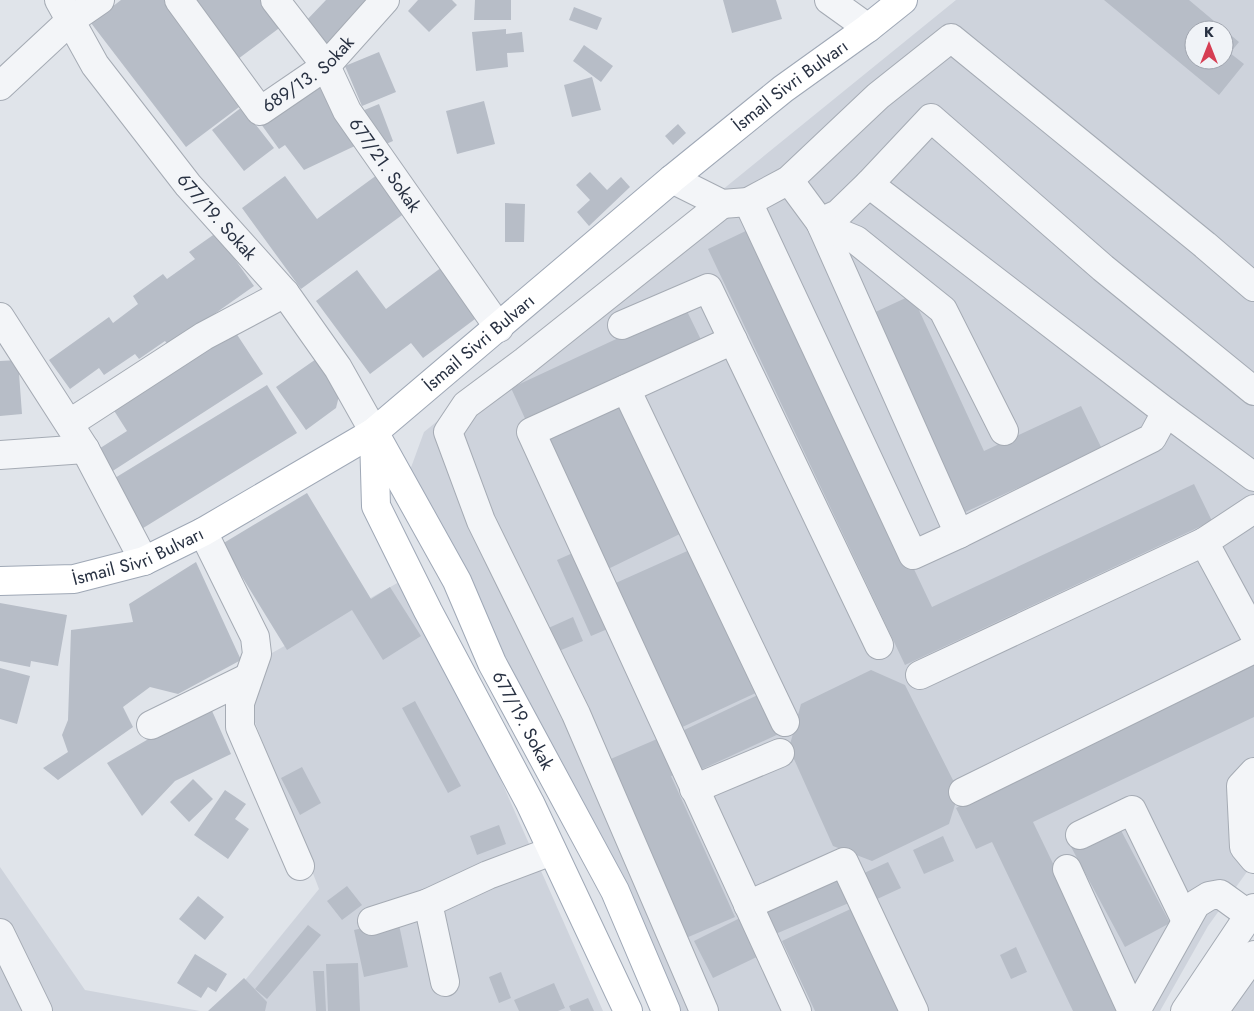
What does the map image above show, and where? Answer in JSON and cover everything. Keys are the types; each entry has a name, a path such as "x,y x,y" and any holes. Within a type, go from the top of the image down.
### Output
{"main road":[{"name":"İsmail Sivri Bulvarı","path":"0,581 74,579 144,561 203,532 374,432 500,328 672,179 783,88 868,28 903,0"},
{"name":"677/19. Sokak","path":"374,432 376,506 428,611 530,803 628,1011"},
{"name":"677/19. Sokak","path":"374,432 457,581 492,663 615,891 666,1011"}],"street":[{"path":"0,86 65,10 100,0"},
{"name":"689/13. Sokak","path":"179,0 260,111 326,66 384,0"},
{"name":"677/21. Sokak","path":"275,0 326,66 347,111 500,328"},
{"path":"829,0 868,28"},
{"name":"677/19. Sokak","path":"65,10 95,65 188,185 285,293 338,368 374,432"},
{"path":"672,179 722,204 748,202 789,180 878,96 951,38 1254,287"},
{"path":"821,224 838,214 869,184 930,118 1103,268 1254,391"},
{"path":"789,180 821,224 959,534"},
{"path":"869,184 1166,412 1254,477"},
{"path":"748,202 913,555 1152,438 1166,412"},
{"path":"704,1011 576,714 481,521 448,432 466,405 525,361 722,204"},
{"path":"821,224 856,240 943,310 1004,431"},
{"path":"622,325 708,288 879,645"},
{"path":"70,423 204,336 285,293"},
{"path":"0,317 70,423 144,561"},
{"path":"733,340 531,432 797,1011"},
{"path":"626,389 785,722"},
{"path":"0,456 85,449"},
{"path":"920,675 1204,542 1254,509"},
{"path":"203,532 255,637 257,654 240,703 240,727 300,866"},
{"path":"1204,542 1254,634"},
{"path":"963,792 1254,649"},
{"path":"151,726 248,678"},
{"path":"694,788 780,754"},
{"path":"1254,772 1241,786 1249,817 1244,847 1254,859"},
{"path":"1080,835 1132,810 1186,921"},
{"path":"372,921 428,903 488,874 552,851"},
{"path":"748,905 844,862 914,1011"},
{"path":"1067,869 1134,1011"},
{"path":"1134,1011 1196,904 1209,896 1220,894 1252,912 1185,1011"},
{"path":"428,903 445,982"},
{"path":"0,933 38,1011"},
{"path":"1214,1011 1254,955"}],"shaded area":[{"path":"956,0 1254,0 1254,862 1208,926 1160,1011 679,1011 409,473 424,432"},
{"path":"401,581 469,708 603,1011 220,1011 319,889 236,673"},
{"path":"0,867 85,990 200,1011 0,1011"},
{"path":"1254,976 1254,1011 1229,1011"}],"building":[{"path":"121,0 169,0 247,101 186,147 91,23"},
{"path":"196,0 263,0 282,26 238,59"},
{"path":"326,0 368,0 326,45 303,24"},
{"path":"418,0 452,0 457,5 429,32 408,11"},
{"path":"475,0 511,0 511,20 474,20"},
{"path":"723,0 776,0 782,19 732,33"},
{"path":"1104,0 1189,0 1213,20 1184,20 1184,66"},
{"path":"574,7 602,18 597,30 569,20"},
{"path":"506,29 506,34 522,32 524,52 507,53 508,67 476,71 472,32"},
{"path":"1234,38 1239,42 1234,48"},
{"path":"584,45 613,66 601,82 573,61"},
{"path":"379,52 396,92 362,106 345,66"},
{"path":"1234,56 1244,64 1219,95 1189,70 1234,70"},
{"path":"592,77 601,110 572,117 564,85"},
{"path":"318,84 359,144 304,170 285,145 279,149 261,124"},
{"path":"484,101 495,144 457,154 446,111"},
{"path":"379,104 393,141 377,148 362,111"},
{"path":"242,107 274,148 244,171 212,130"},
{"path":"678,124 686,133 673,145 665,136"},
{"path":"381,172 409,210 301,289 242,208 285,176 317,219"},
{"path":"590,172 607,190 621,177 630,187 589,226 577,212 590,200 576,185"},
{"path":"505,203 525,204 524,242 505,242"},
{"path":"752,228 932,607 1194,484 1212,521 905,665 708,249"},
{"path":"216,233 254,286 169,346 165,341 139,359 135,354 104,375 99,368 70,389 49,360 109,317 113,323 138,304 133,296 163,274 167,279 195,259 189,252"},
{"path":"442,267 479,316 423,358 411,343 370,374 316,301 357,270 386,309"},
{"path":"912,295 984,451 1081,406 1102,449 961,514 869,315"},
{"path":"685,307 703,344 528,425 511,388"},
{"path":"234,330 263,374 108,474 94,452 127,431 113,409"},
{"path":"319,357 341,388 336,408 306,430 276,387"},
{"path":"18,360 22,414 0,416 0,361"},
{"path":"267,385 297,433 140,530 110,481"},
{"path":"625,402 688,530 606,570 543,442"},
{"path":"307,493 371,599 390,587 421,636 383,660 352,610 287,650 222,544"},
{"path":"694,548 760,691 676,730 609,586"},
{"path":"575,552 610,628 591,636 557,560"},
{"path":"196,562 241,660 178,694 150,687 123,707 133,727 58,780 43,768 68,752 62,735 68,720 71,630 133,622 129,604"},
{"path":"0,603 67,615 58,666 31,661 30,667 0,661"},
{"path":"573,617 583,641 554,653 544,630"},
{"path":"1254,665 1254,717 1033,822 1124,1011 1073,1011 992,842 976,849 956,808"},
{"path":"0,668 30,676 17,724 0,719"},
{"path":"871,670 905,685 959,792 949,824 872,861 833,846 789,748 801,704"},
{"path":"764,692 783,732 698,771 680,732"},
{"path":"415,701 461,786 448,793 402,708"},
{"path":"209,704 231,754 175,781 142,816 107,763"},
{"path":"664,736 680,773 671,776 735,917 686,938 606,761"},
{"path":"302,767 321,803 300,815 281,778"},
{"path":"193,779 213,799 189,822 170,802"},
{"path":"225,790 246,804 235,819 249,829 228,859 194,835"},
{"path":"1116,821 1170,923 1125,947 1070,845"},
{"path":"499,825 506,844 477,855 470,836"},
{"path":"943,836 954,861 924,874 913,850"},
{"path":"888,862 901,888 875,900 862,874"},
{"path":"843,869 856,900 773,935 760,905"},
{"path":"347,886 362,905 342,920 327,901"},
{"path":"198,896 224,917 205,940 179,919"},
{"path":"857,906 907,1011 815,1011 782,941"},
{"path":"746,915 765,953 713,978 694,941"},
{"path":"398,920 408,967 364,977 354,930"},
{"path":"308,925 321,935 267,999 255,989"},
{"path":"1016,947 1027,972 1011,979 1000,955"},
{"path":"195,954 227,974 216,992 208,987 201,998 177,983"},
{"path":"358,963 360,1011 328,1011 326,964"},
{"path":"313,971 324,971 326,1011 316,1011"},
{"path":"501,972 511,998 499,1003 489,977"},
{"path":"244,978 267,1002 265,1011 208,1011"},
{"path":"554,983 565,1008 558,1011 519,1011 514,1000"},
{"path":"588,998 594,1011 571,1011 569,1006"}]}
